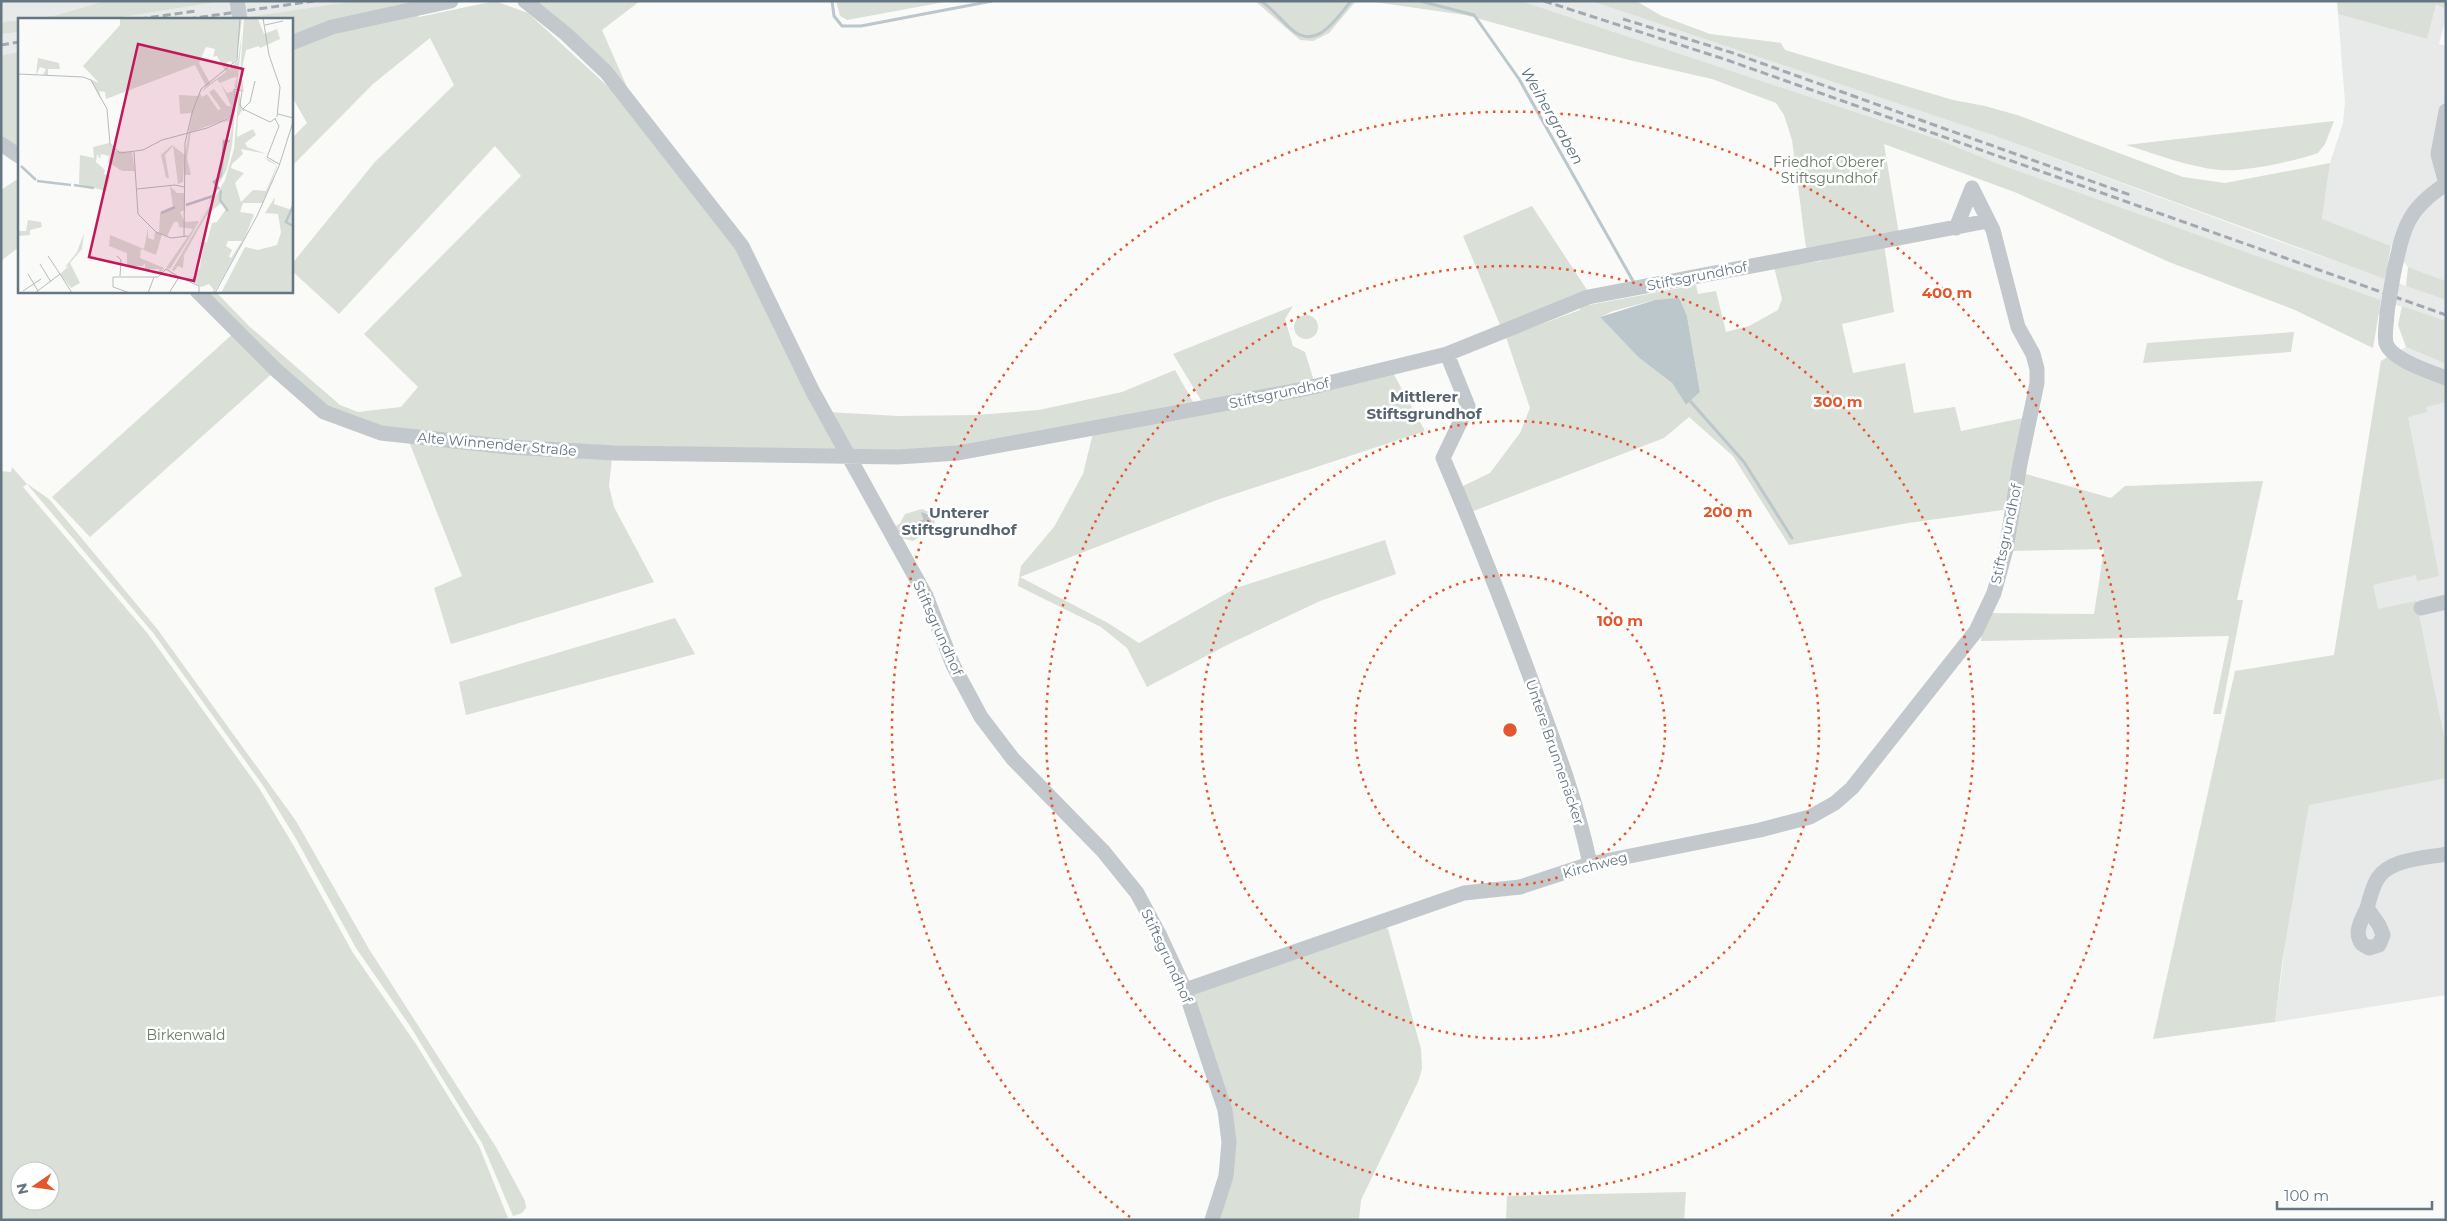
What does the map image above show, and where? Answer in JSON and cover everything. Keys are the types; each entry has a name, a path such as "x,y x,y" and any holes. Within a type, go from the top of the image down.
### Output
{"street":[{"path":"237,1 240,18"},
{"path":"292,43 332,27 451,1"},
{"path":"525,1 566,34 606,72 742,246 813,392 848,456"},
{"path":"2446,111 2438,154 2446,184 2422,202 2405,224 2387,312 2386,343 2392,352 2403,360 2446,378"},
{"path":"1,144 18,155"},
{"name":"Stiftsgrundhof","path":"1950,665 1976,631 1994,593 2006,549 2020,464 2037,383 2033,354 2018,327 1993,230 1972,188 1956,228"},
{"name":"Stiftsgrundhof","path":"1212,1220 1226,1176 1229,1142 1228,1126 1216,1079 1185,990 1156,927 1127,879 1103,850 1013,759 981,717 953,665 926,596 848,456 927,456 977,449 1304,389 1447,354 1588,297 1988,221"},
{"name":"Alte Winnender Straße","path":"198,292 269,363 324,412 380,433 509,447 615,453 848,456"},
{"name":"Untere Brunnenäcker","path":"1447,354 1468,406 1444,458 1517,641 1568,782 1590,864"},
{"path":"2421,608 2446,602"},
{"name":"Kirchweg","path":"1185,990 1464,893 1520,887 1590,864 1760,830 1810,818 1835,803 1852,788 1950,665"},
{"path":"2368,908 2374,884 2379,876 2388,868 2398,864 2446,854"}],"shaded area":[{"path":"1,1 104,1 57,15 18,18 18,20 1,22"},
{"path":"223,1 356,1 241,18 117,18"},
{"path":"1521,1 1591,1 1995,136 2267,237 2446,300 2446,321 2381,300 1996,163 1940,140"},
{"path":"2436,5 2446,8 2446,18 2439,44 2446,46 2446,281 2408,267 2391,246 2322,220 2330,163 2343,123 2345,102 2338,14 2427,39"},
{"path":"18,32 18,52 1,55 1,34"},
{"path":"1679,298 1687,316 1700,392 1686,405 1672,383 1638,357 1600,317 1655,300"},
{"path":"2406,347 2446,364 2446,995 2275,1022 2285,946 2364,479 2381,361"},
{"path":"921,512 930,515 932,523 918,535 907,534 907,527 923,519"}],"green space":[{"path":"104,1 223,1 117,18 36,18 57,15"},
{"path":"355,1 420,1 292,37 292,18 247,17"},
{"path":"495,1 528,13 628,105 736,249 837,450 805,455 453,438 365,423 326,410 204,292 216,292 249,326 340,405 358,412 401,407 418,387 364,334 521,176 495,146 339,314 292,271 292,264 374,163 454,85 430,38 373,84 292,166 292,138 307,123 292,97 292,48 333,34 415,13 419,17"},
{"path":"531,1 640,1 602,30 630,94"},
{"path":"836,1 950,1 847,20 840,16"},
{"path":"1255,1 1356,1 1329,33 1313,41 1300,40"},
{"name":"Friedhof Oberer Stiftsgundhof","path":"1367,1 1521,1 1940,140 1996,163 2381,300 2373,348 2295,310 2169,262 2017,193 1884,144 1899,234 1806,248 1792,140 1784,115 1776,103 1712,79 1629,60 1465,15"},
{"path":"1591,1 1636,1 1662,16 1710,34 1781,43 1785,50 1953,100 2017,115 2183,177 2225,183 2330,163 2322,219 2391,246 2385,279 1995,136"},
{"path":"2337,1 2446,1 2446,8 2436,5 2427,39 2338,14"},
{"path":"18,20 18,32 1,34 1,22"},
{"path":"18,52 18,149 1,139 1,55"},
{"path":"2334,121 2325,144 2318,153 2255,168 2220,170 2196,166 2126,145"},
{"path":"18,179 18,248 1,261 1,190"},
{"path":"1532,206 1589,293 1501,327 1463,236"},
{"path":"1884,244 1894,312 1842,324 1853,373 1905,363 1914,413 1955,407 1961,431 2023,418 2010,509 1908,523 1789,545 1733,456 1689,417 1664,438 1471,512 1461,487 1490,473 1520,433 1530,408 1506,337 1580,310 1581,304 1587,302 1589,305 1696,285 1698,294 1716,291 1726,332 1749,326 1778,310 1782,299 1774,267 1822,261 1821,256","holes":["1655,300 1687,316 1700,392 1686,405 1672,383 1638,357 1600,317 1613,311"]},
{"path":"2408,267 2446,281 2446,300 2406,286"},
{"path":"1293,306 1285,319 1293,346 1305,352 1314,381 1209,403 1201,400 1173,354"},
{"path":"2402,306 2446,321 2446,364 2406,347 2398,325"},
{"path":"1306,315 1314,319 1318,327 1314,335 1306,339 1298,335 1294,327 1298,319"},
{"path":"236,331 276,370 90,537 52,497"},
{"path":"2294,332 2291,352 2143,363 2147,343"},
{"path":"2388,357 2406,370 2446,384 2446,402 2426,407 2427,412 2408,417 2439,576 2417,581 2416,575 2373,585 2378,609 2416,601 2446,746 2446,778 2309,805 2282,963 2275,1022 2153,1039 2235,671 2334,655 2381,361"},
{"path":"1175,370 1193,402 967,448 855,453 827,412 898,416 976,415 1039,410 1122,392"},
{"path":"1392,371 1425,431 1214,501 1020,577 1108,623 1139,643 1236,588 1385,540 1396,574 1320,601 1231,643 1147,687 1127,648 1101,627 1018,586 1021,566 1054,527 1083,474 1093,433"},
{"path":"408,439 612,458 609,486 614,507 654,582 451,644 434,588 462,576"},
{"name":"Birkenwald","path":"12,467 26,483 49,499 158,630 296,821 369,949 496,1147 525,1201 526,1208 522,1213 513,1216 482,1143 410,1026 356,948 295,837 264,787 154,634 27,484 23,487 148,634 259,788 295,848 353,953 416,1044 479,1146 508,1218 496,1220 1,1220 1,471 11,472"},
{"path":"2022,473 2111,498 2125,486 2263,481 2237,600 2243,600 2221,714 2213,714 2229,636 1981,641 1982,629 1989,613 2094,614 2104,549 2009,551"},
{"path":"922,509 933,514 935,521 933,529 913,541 899,537 894,528 900,523 905,514","holes":["927,513 932,518 926,530 918,535 907,527 919,522"]},
{"path":"675,618 695,654 466,715 459,682"},
{"path":"1384,927 1388,929 1421,1049 1422,1069 1418,1082 1361,1200 1359,1220 1214,1220 1231,1162 1192,999 1195,993"},
{"path":"1686,1192 1684,1220 1506,1220 1507,1196"}],"waterway":[{"path":"832,1 834,16 842,26 861,26 992,1"},
{"path":"1261,1 1299,35 1308,37 1324,31 1351,1"},
{"name":"Weihergraben","path":"1420,1 1474,15 1519,79 1633,281"},
{"name":"Weihergraben","path":"1691,402 1744,462 1792,538"}],"railway":[{"path":"195,18 314,1"},
{"path":"1544,1 1727,60 2446,315"},
{"path":"146,18 196,11"},
{"path":"1623,19 1733,53 2133,196"},
{"path":"1,45 18,42"}],"district":[{"name":"Mittlerer Stiftsgrundhof","path":"1424,406"},
{"name":"Unterer Stiftsgrundhof","path":"959,522"}]}
